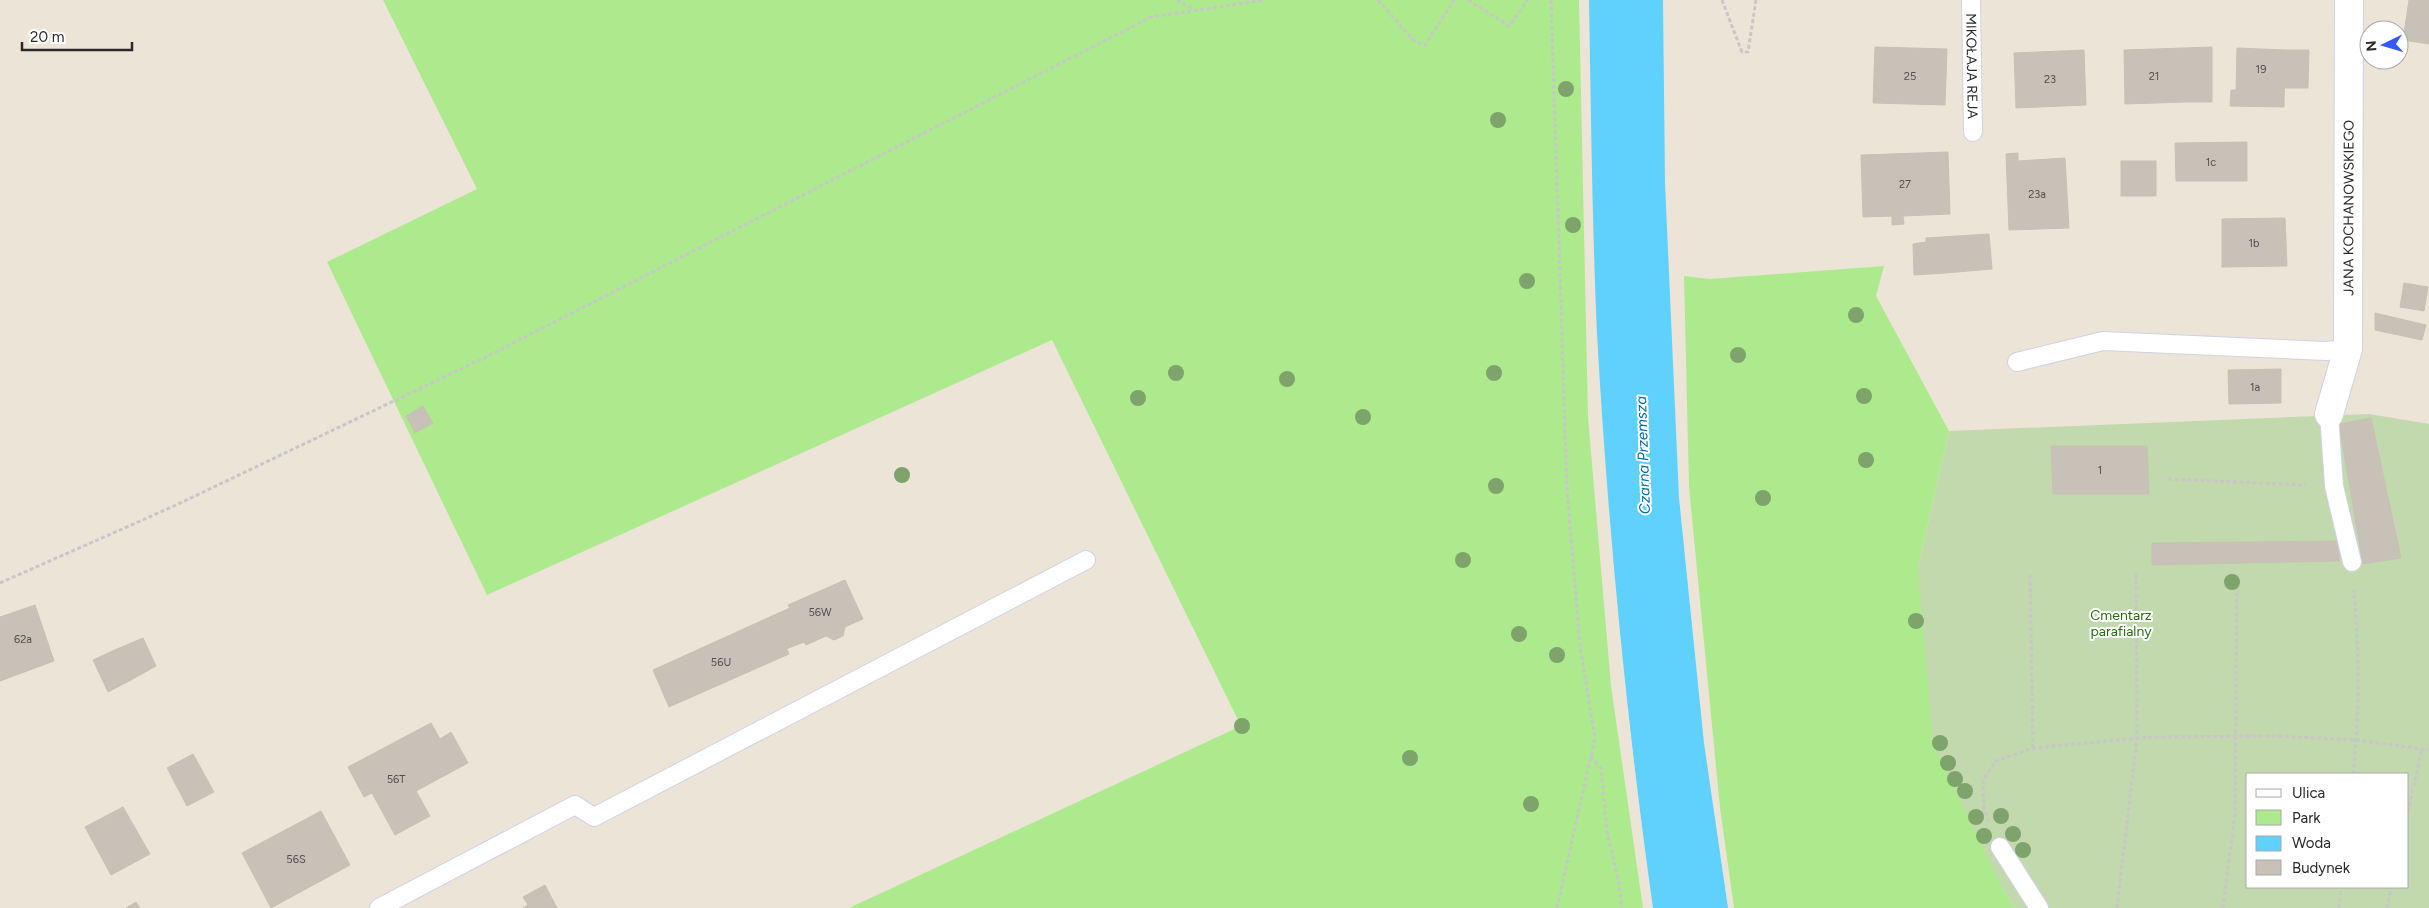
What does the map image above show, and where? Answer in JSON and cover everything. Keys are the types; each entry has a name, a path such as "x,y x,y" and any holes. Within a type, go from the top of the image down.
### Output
{"street":[{"name":"JANA KOCHANOWSKIEGO","path":"2329,414 2348,350 2349,0"}],"lane":[{"name":"MIKOŁAJA REJA","path":"1972,0 1973,132"},
{"path":"2016,362 2103,341 2326,351 2348,350"},
{"path":"2329,414 2334,486 2352,562"},
{"path":"379,908 575,805 594,817 1086,560"},
{"path":"2000,847 2039,908"}],"path":[{"path":"1177,0 1196,10"},
{"path":"0,583 174,506 486,356 1151,17 1264,0"},
{"path":"1378,0 1415,42 1425,45 1454,0"},
{"path":"1468,0 1509,26 1528,0"},
{"path":"1551,0 1567,490 1580,645 1595,738 1557,908"},
{"path":"1722,0 1742,52 1748,52 1756,0"},
{"path":"2168,479 2334,486"},
{"path":"2352,562 2359,646 2357,740 2353,773"},
{"path":"2117,908 2137,738 2136,571"},
{"path":"2223,908 2235,814 2237,574"},
{"path":"2030,575 2033,748"},
{"path":"2000,847 1984,809 1983,780 1996,761 2033,748 2137,738 2236,737 2357,740 2429,750"},
{"path":"2409,808 2422,749"},
{"path":"1591,756 1601,769 1608,832 1619,883 1622,908"},
{"path":"2339,908 2341,888"},
{"path":"2387,908 2391,888"}],"green space":[{"path":"383,0 1579,0 1588,417 1611,686 1643,908 849,908 1241,726 1052,340 487,595 327,262 477,189"},
{"path":"1884,266 1876,296 1949,431 1918,568 2001,886 2015,908 1734,908 1720,808 1689,487 1684,276 1710,279"},
{"name":"Cmentarz parafialny","path":"2369,414 2429,424 2429,908 2015,908 2001,886 1933,744 1918,568 1949,431"}],"water":[{"name":"Czarna Przemsza","path":"1589,0 1663,0 1665,183 1679,498 1704,743 1728,908 1653,908 1626,693 1612,550 1601,406 1594,251"}],"building":[{"path":"2409,0 2429,0 2429,44 2409,41 2409,20 2406,20"},
{"path":"1875,47 1947,49 1945,105 1873,103"},
{"path":"2212,47 2212,102 2185,102 2184,48"},
{"path":"2184,48 2185,102 2125,104 2124,50"},
{"path":"2237,48 2285,50 2284,107 2230,106 2231,90 2236,90"},
{"path":"2084,50 2086,105 2016,108 2014,53"},
{"path":"2285,50 2309,50 2308,88 2284,88"},
{"path":"2247,142 2247,181 2176,181 2175,143"},
{"path":"1948,152 1950,214 1903,216 1904,224 1892,225 1892,216 1863,217 1861,155"},
{"path":"2018,153 2018,161 2065,158 2069,228 2009,230 2006,154"},
{"path":"2121,161 2156,161 2156,196 2121,196"},
{"path":"2285,218 2287,266 2222,267 2222,219"},
{"path":"1989,234 1992,269 1945,273 1942,237"},
{"path":"1942,237 1945,273 1914,275 1913,244 1926,242 1926,238"},
{"path":"2404,283 2428,287 2424,311 2400,307"},
{"path":"2375,313 2426,325 2422,340 2375,330"},
{"path":"2281,369 2281,403 2229,404 2228,370"},
{"path":"423,406 433,423 415,433 406,416"},
{"path":"2371,418 2401,558 2363,564 2339,424"},
{"path":"2051,446 2147,446 2149,494 2053,494"},
{"path":"2339,541 2339,561 2152,565 2152,543"},
{"path":"845,580 863,619 845,627 843,636 834,640 826,636 806,645 804,642 786,649 772,616 790,608 788,605"},
{"path":"35,605 54,661 0,681 0,617"},
{"path":"772,616 789,654 669,707 653,670"},
{"path":"143,638 156,666 131,680 117,649"},
{"path":"117,649 131,680 108,692 93,660"},
{"path":"431,723 440,739 451,732 468,763 416,791 430,816 395,835 372,793 364,797 348,767"},
{"path":"193,754 214,792 187,806 167,768"},
{"path":"123,807 150,854 111,875 85,827"},
{"path":"321,811 350,865 271,908 242,853"},
{"path":"545,885 557,908 523,908 528,905 523,897"},
{"path":"136,902 140,908 126,908"}]}
